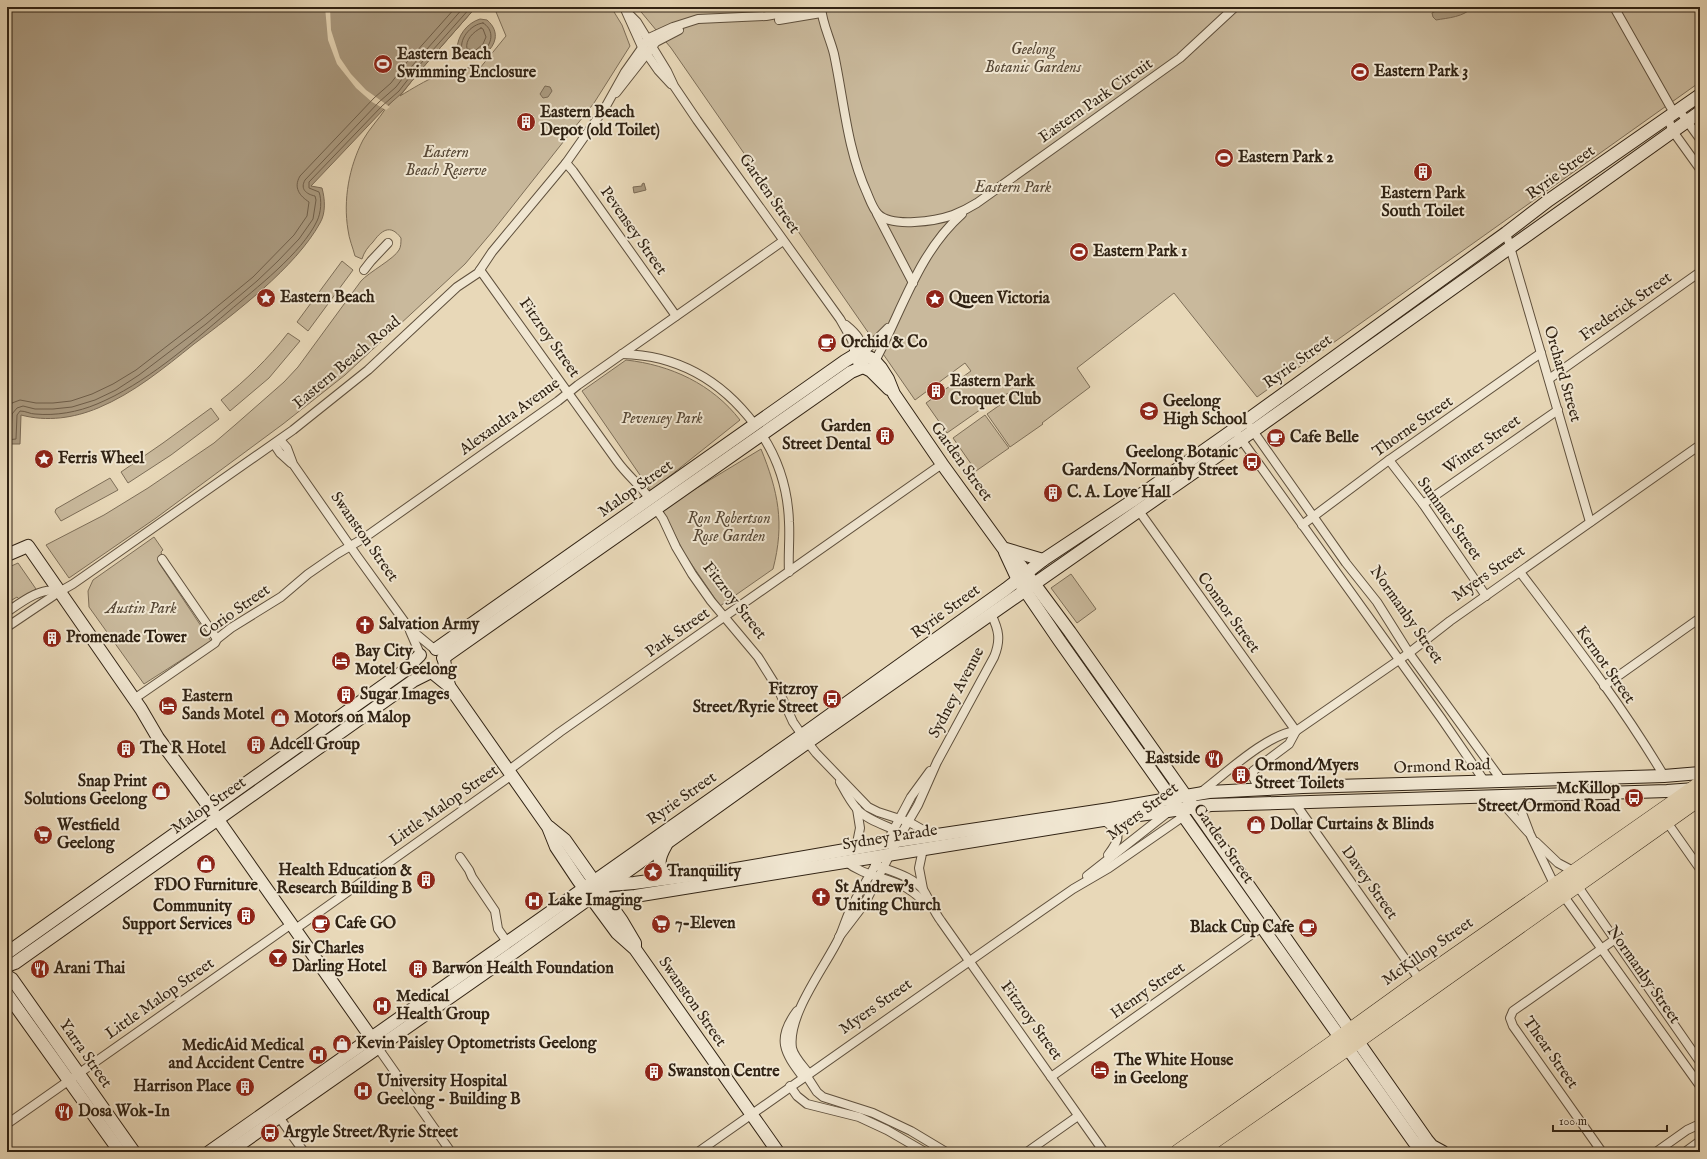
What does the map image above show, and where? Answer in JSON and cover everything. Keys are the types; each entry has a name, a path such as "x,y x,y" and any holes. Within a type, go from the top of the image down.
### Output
{"highway":[{"name":"McKillop Street","path":"1576,878 1667,822 1698,790"},
{"name":"McKillop Street","path":"1198,1152 1349,1039 1698,790"},
{"name":"McKillop Street","path":"1178,1152 1349,1039 1420,980 1559,890"}],"street":[{"name":"Eastern Park Circuit","path":"875,361 927,254 940,235 967,209 1180,58 1235,7"},
{"path":"1614,7 1674,113 1687,121 1700,139"},
{"path":"644,44 651,37 673,27 698,19 756,17 819,9 833,52 852,152 862,183 913,283"},
{"name":"Eastern Beach Road","path":"7,627 73,584 277,442 368,370 457,287 480,270 492,252 566,163 606,106 657,41 695,25 763,22 819,9"},
{"name":"Garden Street","path":"626,10 637,22 644,44 660,73 674,86 840,319 852,340 863,367 871,371 894,394 1030,587 1070,632 1167,770 1193,798 1214,836 1421,1148 1435,1152"},
{"name":"Eastern Beach Road","path":"606,106 625,72 644,44"},
{"name":"Ryrie Street","path":"1249,426 1320,366 1550,200 1700,95"},
{"name":"Ryrie Street","path":"229,1152 279,1117 507,942 589,884 1030,587 1135,506 1237,434 1511,246 1672,130 1700,112"},
{"path":"1674,113 1672,130 1700,169"},
{"name":"Pevensey Street","path":"566,163 676,316"},
{"name":"Eastern Park Circuit","path":"876,212 882,217 889,219 914,222 949,217 967,209"},
{"name":"Orchard Street","path":"1506,233 1590,522"},
{"name":"Alexandra Avenue","path":"350,546 783,241"},
{"path":"364,270 388,243"},
{"name":"Fitzroy Street","path":"480,270 622,469 639,484 653,504 706,596 746,641 761,662 778,689 794,722 805,738 838,777 868,806 878,812 909,822 934,836"},
{"name":"Frederick Street","path":"1548,379 1700,272"},
{"name":"Eastern Park Circuit","path":"858,355 877,340 894,321"},
{"name":"Thorne Street","path":"1302,525 1389,460 1541,353"},
{"path":"622,354 654,358 678,365 698,374 718,386 733,399 762,435 776,460 787,498 789,521 789,572"},
{"name":"Garden Street","path":"858,355 870,356 875,361 888,379 894,394"},
{"name":"Malop Street","path":"653,504 754,425 799,393 858,355"},
{"name":"Malop Street","path":"439,654 653,504 762,435 851,372 863,367"},
{"path":"799,393 806,404"},
{"name":"Winter Street","path":"1423,504 1558,410"},
{"name":"Normanby Street","path":"1249,426 1376,602 1409,653 1513,796 1519,805 1532,837 1559,890 1700,1086"},
{"name":"Normanby Street","path":"1237,434 1441,718 1484,782 1532,837 1558,863 1576,878 1614,940 1700,1062"},
{"name":"Swanston Street","path":"277,442 287,448 293,464 409,628 439,654 449,686 548,826 556,847 589,884 602,893 617,934 635,948 778,1152"},
{"name":"Myers Street","path":"1193,798 1281,734 1296,731 1399,660 1486,596 1700,445"},
{"name":"Summer Street","path":"1389,460 1423,504 1486,596"},
{"name":"Park Street","path":"510,772 560,732 942,464"},
{"name":"Ryrie Street","path":"209,1152 602,893 805,738 1043,560 1135,506"},
{"name":"Connor Street","path":"1135,506 1296,731"},
{"path":"7,555 28,546 134,699 158,738 210,809 451,1152"},
{"name":"Corio Street","path":"134,699 235,626 281,597 308,574 350,546"},
{"path":"1003,548 1043,560"},
{"path":"162,559 216,641"},
{"name":"Kernot Street","path":"1520,572 1604,686 1664,776"},
{"name":"Garden Street","path":"1030,587 1059,640 1157,777 1176,808 1203,843 1262,927 1349,1039"},
{"path":"7,612 22,601 44,591 52,589 59,592"},
{"name":"Sydney Avenue","path":"946,1152 911,1131 873,1113 823,1097 817,1092 806,1075 788,1039 802,1004 839,937 850,910 869,875 882,861 895,837 909,822 937,762 995,653 999,642 999,634 998,628 991,614"},
{"path":"1604,686 1700,618"},
{"name":"Swanston Street","path":"409,628 420,655"},
{"path":"1059,640 1070,632"},
{"path":"425,650 439,654 441,669 431,673 424,671 420,667 418,661 420,655 425,650"},
{"name":"Malop Street","path":"7,953 364,700 404,671 420,655"},
{"name":"Swanston Street","path":"431,673 449,686"},
{"name":"Malop Street","path":"7,966 15,963 413,681 431,673"},
{"path":"1102,699 1112,692"},
{"path":"364,700 371,711"},
{"path":"1441,718 1451,711"},
{"name":"Myers Street","path":"1260,766 1289,744 1296,731"},
{"path":"303,743 310,754"},
{"path":"1252,754 1260,766 1253,771 1252,774 1259,789"},
{"name":"Sydney Avenue","path":"895,837 899,819 915,791 937,762"},
{"path":"1157,777 1167,770"},
{"name":"Little Malop Street","path":"7,1124 292,927 510,772"},
{"name":"Ormond Road","path":"1193,798 1259,789 1664,776 1700,773"},
{"name":"Fitzroy Street","path":"838,777 845,792 857,809 895,837"},
{"name":"Ormond Road","path":"1193,798 1221,804 1295,803 1698,790"},
{"path":"1176,808 1193,798"},
{"name":"Sydney Parade","path":"602,893 845,861 882,861 924,849 1176,808 1193,798"},
{"name":"Davey Street","path":"1295,803 1420,980"},
{"name":"Myers Street","path":"1073,889 1103,862 1176,808"},
{"name":"Myers Street","path":"698,1152 790,1086 1073,889 1109,868 1176,808"},
{"name":"Sydney Parade","path":"602,893 634,884 724,871 856,848 895,837 934,836 1176,808"},
{"name":"Fitzroy Street","path":"856,848 860,828 857,809"},
{"path":"1103,820 1114,828 1118,836 1116,843 1103,862"},
{"path":"1667,822 1700,869"},
{"path":"1203,843 1214,836"},
{"path":"666,844 660,855 659,864 663,873 671,878"},
{"name":"Fitzroy Street","path":"924,849 919,868 924,891 932,908 1104,1152"},
{"path":"460,857 496,911 498,929 507,942"},
{"name":"Fitzroy Street","path":"845,861 854,868 869,875 906,888 932,908"},
{"name":"Fitzroy Street","path":"882,861 913,881 924,891"},
{"name":"Sydney Avenue","path":"839,937 859,911 878,878 882,861"},
{"path":"589,884 602,893"},
{"path":"52,922 59,932"},
{"name":"Henry Street","path":"1051,1077 1262,927"},
{"name":"Thear Street","path":"1602,1152 1514,1026 1510,1018 1513,1012 1614,940"},
{"name":"Yarra Street","path":"7,976 12,979 120,1152"},
{"name":"Yarra Street","path":"7,994 134,1152"},
{"path":"790,1086 797,1096 807,1104 859,1117 887,1130 925,1152"},
{"path":"1027,1152 1078,1116"},
{"path":"279,1117 304,1152"},
{"path":"1656,1152 1687,1130 1700,1124"},
{"path":"1685,1152 1700,1141"},
{"path":"1421,1148 1432,1146 1443,1152"}],"green space":[{"name":"Eastern Beach Reserve","path":"476,7 400,96 438,75 458,69 480,68 506,36 494,7 611,7 622,25 630,46 594,103 465,264 345,375 283,424 156,518 69,578 46,545 104,515 148,488 214,443 284,382 298,367 361,281 396,254 399,250 401,246 401,238 397,233 386,230 382,232 369,246 362,259 355,256 349,233 346,207 348,184 354,161 365,136 386,108"},
{"name":"Eastern Park","path":"637,7 1700,7 1700,82 1257,397 1174,293 1077,368 1090,387 1042,423 1043,424 1010,447 987,414 1017,393 1010,392 995,401 994,400 947,433 926,403 971,371 965,363 915,400 671,48"},
{"path":"342,261 353,270 308,331 297,322"},
{"path":"288,333 300,341 269,378 230,411 221,400 273,352"},
{"name":"Pevensey Park","path":"626,360 659,366 689,378 717,396 740,420 651,491 582,391"},
{"path":"211,408 219,419 171,455 128,483 121,472"},
{"path":"985,415 1009,448 976,471 953,438"},
{"name":"Ron Robertson Rose Garden","path":"761,449 772,479 778,508 779,537 773,569 720,606 684,553 662,509"},
{"path":"110,478 118,490 61,521 55,512 56,509"},
{"name":"Austin Park","path":"154,537 163,550 161,552 162,556 159,563 211,641 144,684 89,607 88,591 93,580"},
{"path":"18,563 36,589 20,600 17,597 7,603 7,568"},
{"path":"1071,574 1096,609 1077,623 1051,588"}],"water":[{"path":"7,7 476,7 402,93 385,108 311,186 322,188 324,206 322,219 309,240 296,256 263,289 160,371 124,395 98,408 80,414 60,418 41,418 21,415 20,444 7,444"},
{"path":"1443,7 1472,7 1460,15 1436,20 1432,13"},
{"path":"480,19 487,20 494,29 495,38 492,47 485,54 477,58 469,60 461,57 457,50 457,45 461,35 467,27"},
{"path":"545,86 550,87 552,91 548,97 543,98 540,94"},
{"path":"644,183 646,190 634,193 633,187 642,186"}],"pier":[{"path":"325,7 330,7 331,30 340,58 351,74 366,90 390,107 386,110 372,102 356,88 337,64 328,40"}],"place":[{"name":"Eastern Beach Swimming Enclosure","path":"383,64"},
{"name":"Eastern Park 3","path":"1360,72"},
{"name":"Eastern Beach Depot (old Toilet)","path":"526,122"},
{"name":"Eastern Park 2","path":"1224,158"},
{"name":"Eastern Park South Toilet","path":"1423,172"},
{"name":"Eastern Park 1","path":"1079,252"},
{"name":"Eastern Beach","path":"266,298"},
{"name":"Queen Victoria","path":"935,299"},
{"name":"Orchid & Co","path":"827,343"},
{"name":"Eastern Park Croquet Club","path":"936,391"},
{"name":"Geelong High School","path":"1149,411"},
{"name":"Garden Street Dental","path":"885,436"},
{"name":"Cafe Belle","path":"1276,438"},
{"name":"Ferris Wheel","path":"44,459"},
{"name":"Geelong Botanic Gardens/Normanby Street","path":"1252,462"},
{"name":"C. A. Love Hall","path":"1053,493"},
{"name":"Salvation Army","path":"365,625"},
{"name":"Promenade Tower","path":"52,638"},
{"name":"Bay City Motel Geelong","path":"341,661"},
{"name":"Sugar Images","path":"346,695"},
{"name":"Fitzroy Street/Ryrie Street","path":"832,699"},
{"name":"Eastern Sands Motel","path":"168,706"},
{"name":"Motors on Malop","path":"280,718"},
{"name":"Adcell Group","path":"256,745"},
{"name":"The R Hotel","path":"126,749"},
{"name":"Eastside","path":"1214,759"},
{"name":"Ormond/Myers Street Toilets","path":"1241,775"},
{"name":"Snap Print Solutions Geelong","path":"161,791"},
{"name":"McKillop Street/Ormond Road","path":"1634,798"},
{"name":"Dollar Curtains & Blinds","path":"1256,825"},
{"name":"Westfield Geelong","path":"43,835"},
{"name":"FDO Furniture","path":"206,864"},
{"name":"Tranquility","path":"653,872"},
{"name":"Health Education & Research Building B","path":"426,880"},
{"name":"St Andrew's Uniting Church","path":"821,897"},
{"name":"Lake Imaging","path":"534,901"},
{"name":"Community Support Services","path":"246,916"},
{"name":"Cafe GO","path":"321,924"},
{"name":"7-Eleven","path":"661,924"},
{"name":"Black Cup Cafe","path":"1308,928"},
{"name":"Sir Charles Darling Hotel","path":"278,958"},
{"name":"Arani Thai","path":"40,969"},
{"name":"Barwon Health Foundation","path":"418,969"},
{"name":"Medical Health Group","path":"382,1006"},
{"name":"Kevin Paisley Optometrists Geelong","path":"342,1044"},
{"name":"MedicAid Medical and Accident Centre","path":"318,1055"},
{"name":"The White House in Geelong","path":"1100,1070"},
{"name":"Swanston Centre","path":"654,1072"},
{"name":"Harrison Place","path":"245,1087"},
{"name":"University Hospital Geelong - Building B","path":"363,1091"},
{"name":"Dosa Wok-In","path":"64,1112"},
{"name":"Argyle Street/Ryrie Street","path":"270,1133"}],"park label":[{"name":"Geelong Botanic Gardens","path":"1033,59"}]}
